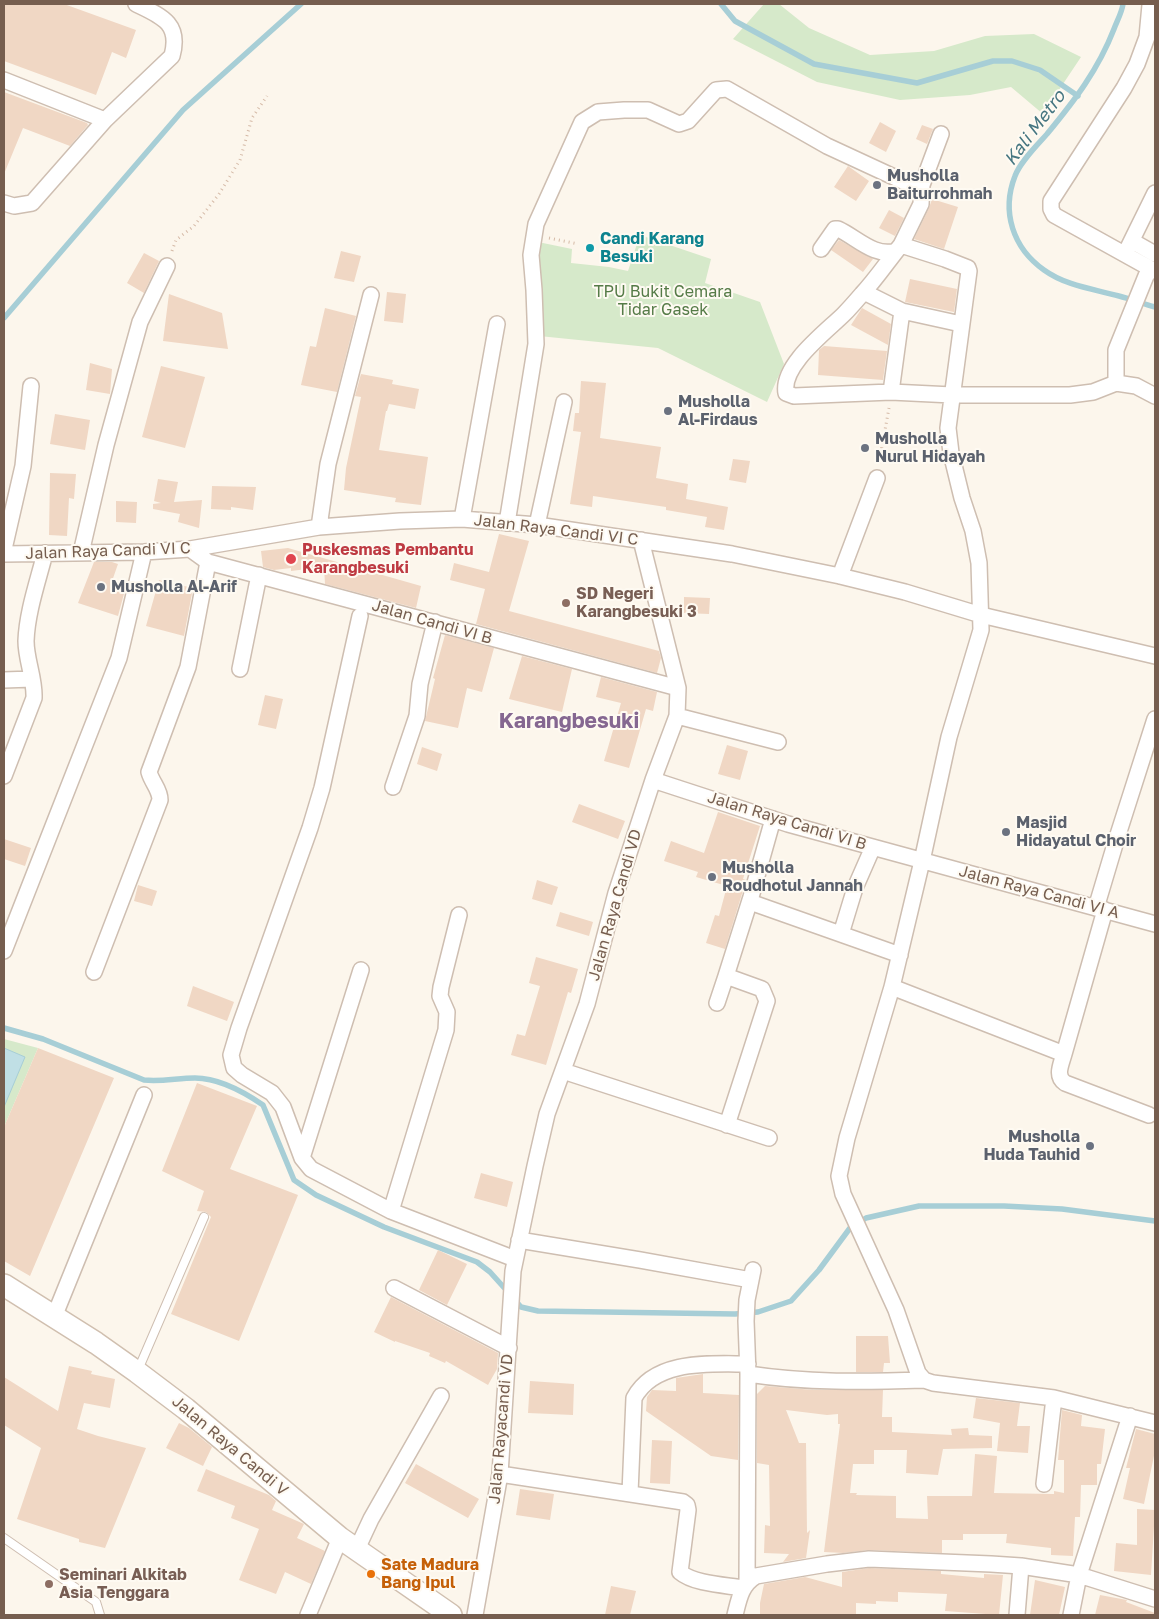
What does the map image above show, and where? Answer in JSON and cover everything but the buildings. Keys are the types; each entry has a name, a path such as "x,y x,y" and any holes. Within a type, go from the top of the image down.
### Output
{"street":[{"path":"4,203 14,206 32,203 105,120 172,56 175,46 174,30 159,15 136,4"},
{"path":"1150,5 1147,37 1137,64 1124,88 1051,200 1051,209 1054,215 1128,248 1155,254"},
{"path":"4,80 105,120"},
{"path":"507,523 536,344 531,255 536,224 582,122 598,112 648,110 679,124 688,121 716,90 728,89 827,146 922,190"},
{"path":"941,134 922,190 921,204 898,248 864,292 844,314 804,351 788,377 785,386 786,392 794,396 891,392 952,395 1070,395 1094,392 1116,384 1136,386 1155,396"},
{"path":"1128,248 1155,193"},
{"path":"821,249 831,232 838,229 874,250 885,253 898,248 945,259 968,268 948,428 951,453 962,498 973,531 979,563 981,630 949,737 892,987 847,1138 839,1176 850,1212 896,1310 918,1374 924,1380"},
{"path":"1116,384 1116,350 1151,272 1128,248"},
{"path":"81,553 106,445 140,322 167,266"},
{"path":"864,292 902,311 961,324"},
{"path":"319,527 328,464 371,295"},
{"path":"891,392 902,311"},
{"path":"462,519 497,324"},
{"path":"4,549 23,466 31,386"},
{"path":"537,525 564,402"},
{"path":"840,576 877,478"},
{"name":"Jalan Raya Candi VI C","path":"4,554 144,552 190,549 319,527 400,521 462,519 537,525 732,554 840,576 905,592 981,615 1155,656"},
{"name":"Jalan Raya Candi VD","path":"514,1265 547,1114 587,1004 616,893 653,780 677,716 678,688 641,540"},
{"name":"Jalan Candi VI B","path":"190,549 208,562 259,574 678,688"},
{"path":"4,951 119,658 144,552"},
{"path":"4,776 34,698 35,688 27,653 26,639 45,553"},
{"path":"94,972 160,800 160,793 150,778 149,772 188,667 208,562"},
{"path":"240,669 259,574"},
{"path":"360,616 322,788 231,1056 234,1068 272,1093 283,1107 302,1158 311,1169 391,1210 514,1265"},
{"path":"393,788 417,716 420,684 435,622"},
{"path":"4,680 32,679"},
{"path":"677,716 778,742"},
{"path":"1149,1115 1065,1083 1060,1080 1059,1074 1116,841 1155,719"},
{"name":"Jalan Raya Candi VI B","path":"653,780 773,819 922,861"},
{"path":"717,1003 750,902 773,819"},
{"path":"841,934 855,888 873,847"},
{"name":"Jalan Raya Candi VI A","path":"922,861 1155,924"},
{"path":"750,902 900,955"},
{"path":"391,1210 446,1030 447,1012 440,996 441,987 459,915"},
{"path":"302,1158 361,970"},
{"path":"726,976 762,989 767,1001 728,1126"},
{"path":"892,987 1064,1054"},
{"path":"563,1071 769,1138"},
{"path":"54,1317 144,1095"},
{"path":"519,1240 640,1260 752,1275 747,1300 746,1321 748,1369 745,1584 735,1615"},
{"name":"Jalan Rayacandi VD","path":"475,1615 500,1474 514,1265"},
{"name":"Jalan Raya Candi V","path":"4,1285 96,1343 137,1372 186,1409 349,1544 451,1615"},
{"path":"394,1288 509,1348"},
{"path":"630,1493 634,1398 639,1388 648,1381 682,1366 748,1369 789,1380 871,1382 924,1380 933,1383 1054,1398 1155,1423"},
{"path":"308,1615 349,1544 372,1519 441,1396"},
{"path":"1044,1484 1054,1398"},
{"path":"1071,1615 1079,1574 1130,1416"},
{"path":"500,1474 683,1502 687,1505 688,1510 680,1572 706,1582 745,1584 756,1576 869,1559 1022,1566 1079,1574 1155,1599"},
{"path":"1018,1615 1022,1566"}],"lane":[{"path":"137,1372 204,1217"},
{"path":"4,1538 96,1602 100,1615"}],"path":[{"path":"167,266 176,240 194,226 219,194 240,160 252,118 267,96"},
{"path":"534,235 578,244"},
{"path":"877,478 891,392"}],"green space":[{"path":"764,4 779,4 809,28 870,55 934,51 985,36 1034,34 1081,57 1043,114 1011,87 970,95 900,100 817,82 733,39"},
{"name":"TPU Bukit Cemara Tidar Gasek","path":"640,235 711,259 705,283 760,302 784,364 767,402 658,348 539,336 538,242 572,249 571,263 628,271"},
{"path":"4,1039 38,1048 4,1127"}],"water":[{"path":"4,1048 25,1057 4,1107"}],"waterway":[{"path":"4,318 183,110 301,4"},
{"path":"721,4 735,21 814,64 917,83 993,61 1012,61 1040,70 1078,96"},
{"name":"Kali Metro","path":"1123,4 1108,44 1085,84 1017,171 1011,189 1010,216 1013,228 1024,251 1044,270 1061,280 1155,307"},
{"path":"4,1028 43,1039 144,1080 157,1081 195,1078 213,1080 248,1095 263,1105 294,1180 316,1195 384,1227 477,1262 490,1272 508,1292"},
{"path":"514,1299 521,1307 538,1311 735,1314 758,1312 791,1301 819,1270 850,1228 866,1218 919,1206 1004,1206 1062,1209 1155,1221"}],"place":[{"name":"Musholla Baiturrohmah","path":"877,185"},
{"name":"Candi Karang Besuki","path":"590,248"},
{"name":"Musholla Al-Firdaus","path":"668,411"},
{"name":"Musholla Nurul Hidayah","path":"865,448"},
{"name":"Puskesmas Pembantu Karangbesuki","path":"291,559"},
{"name":"Musholla Al-Arif","path":"101,587"},
{"name":"SD Negeri Karangbesuki 3","path":"566,603"},
{"name":"Masjid Hidayatul Choir","path":"1006,832"},
{"name":"Musholla Roudhotul Jannah","path":"712,877"},
{"name":"Musholla Huda Tauhid","path":"1090,1146"},
{"name":"Sate Madura Bang Ipul","path":"371,1574"},
{"name":"Seminari Alkitab Asia Tenggara","path":"49,1584"}],"district":[{"name":"Karangbesuki","path":"569,721"}]}
